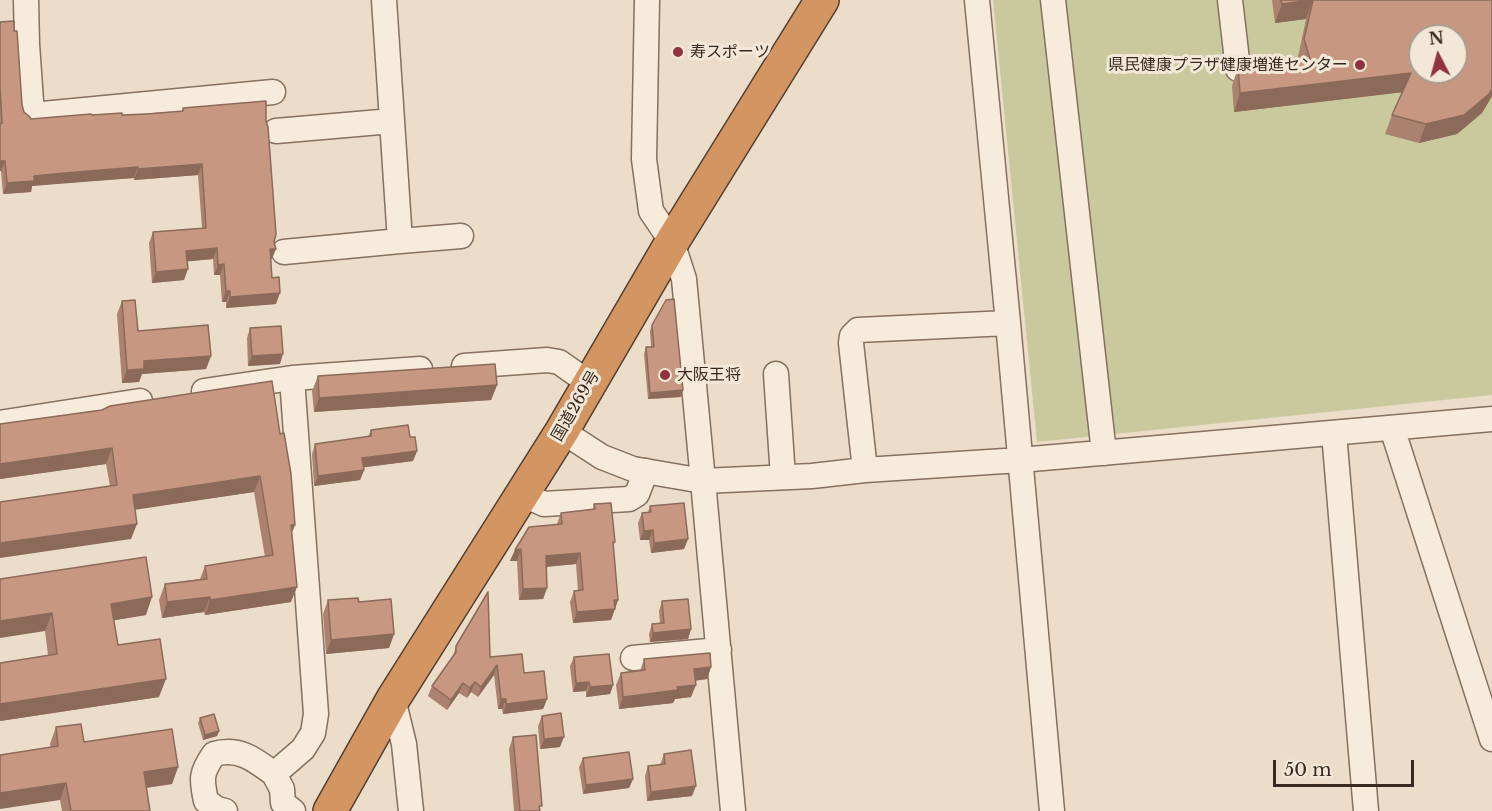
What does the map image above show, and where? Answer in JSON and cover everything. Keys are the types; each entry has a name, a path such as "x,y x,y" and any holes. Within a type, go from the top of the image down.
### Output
{"highway":[{"name":"国道269号","path":"330,811 393,699 562,432 672,242 822,0"}],"street":[{"path":"26,0 32,115 273,92"},
{"path":"384,0 400,241"},
{"path":"647,0 644,159 651,211 672,242 684,279 733,811"},
{"path":"977,0 1052,811"},
{"path":"1053,0 1104,453"},
{"path":"1230,0 1238,69"},
{"path":"276,131 392,121"},
{"path":"284,252 461,236"},
{"path":"865,471 852,336 858,330 1008,323"},
{"path":"0,423 292,378 547,360 559,362 590,383"},
{"path":"776,374 783,477"},
{"path":"274,774 303,748 313,733 316,714 292,378"},
{"path":"562,432 602,457 633,470 704,481 812,476 1020,460 1492,419"},
{"path":"1392,428 1492,739"},
{"path":"1334,433 1366,811"},
{"path":"522,494 544,504 629,499 637,494 646,471"},
{"path":"633,658 719,650"},
{"path":"393,699 404,744 411,811"},
{"path":"225,811 206,801 202,784 204,769 214,754 226,751 251,757 274,774 282,789 282,808"}],"green space":[{"path":"993,0 1492,0 1492,395 1037,442"}],"building":[{"path":"1281,0 1312,0 1282,4"},
{"name":"県民健康プラザ健康増進センター","path":"1313,0 1492,0 1492,89 1464,115 1426,124 1392,115 1408,80 1408,84 1468,84 1468,24 1408,24 1408,73 1240,93 1238,67 1310,59 1304,39"},
{"path":"14,21 14,31 17,31 22,105 24,112 31,119 91,114 147,114 183,111 183,108 266,101 276,234 274,242 276,249 270,249 272,278 279,277 280,293 230,297 230,291 226,291 224,264 218,265 217,248 186,251 188,269 156,272 153,232 206,228 202,164 34,176 34,181 7,183 5,161 0,161 0,124 2,123 0,22"},
{"path":"674,299 683,390 650,393 646,347 654,347 652,325 666,300"},
{"path":"135,300 138,331 208,325 211,356 144,361 144,369 127,370 122,301"},
{"path":"281,326 283,354 252,356 250,328"},
{"path":"495,364 497,385 319,398 318,376"},
{"path":"272,381 280,434 284,433 291,474 295,525 291,525 297,587 210,600 210,597 167,602 165,584 207,579 205,566 273,555 260,476 133,495 137,524 0,543 0,502 117,485 112,448 0,464 0,424 102,410 110,406"},
{"path":"408,425 410,437 415,437 417,451 362,458 364,470 318,476 315,444 371,436 371,430"},
{"path":"611,503 618,600 614,600 615,609 577,612 574,591 583,590 580,553 546,556 547,588 523,589 521,549 515,550 529,527 562,524 561,513 595,509 594,504"},
{"path":"684,503 688,539 654,543 653,530 644,531 642,513 651,512 650,506"},
{"path":"146,557 152,597 111,604 118,645 160,639 166,679 0,704 0,663 57,654 52,613 0,621 0,579"},
{"path":"488,592 490,657 522,654 524,673 544,671 547,699 506,704 506,699 501,699 497,665 481,687 475,682 470,688 463,683 451,700 432,686 456,652 456,646"},
{"path":"358,598 359,602 391,599 394,634 331,640 328,600"},
{"path":"688,599 691,629 653,633 652,624 664,623 662,601"},
{"path":"710,653 711,667 694,669 696,685 677,687 678,690 623,697 621,673 645,670 644,659"},
{"path":"609,654 613,685 590,687 589,682 576,683 574,657"},
{"path":"561,713 564,737 544,739 542,716"},
{"path":"214,714 219,731 205,735 200,718"},
{"path":"81,724 84,742 172,729 178,767 144,772 150,811 71,811 66,783 0,793 0,755 58,746 56,727"},
{"path":"536,735 542,806 539,806 540,811 520,811 513,737"},
{"path":"691,750 696,786 651,792 648,766 665,764 664,754"},
{"path":"629,752 633,779 586,785 583,758"}],"place":[{"name":"寿スポーツ","path":"678,52"},
{"name":"県民健康プラザ健康増進センター","path":"1360,65"},
{"name":"大阪王将","path":"665,375"}]}
